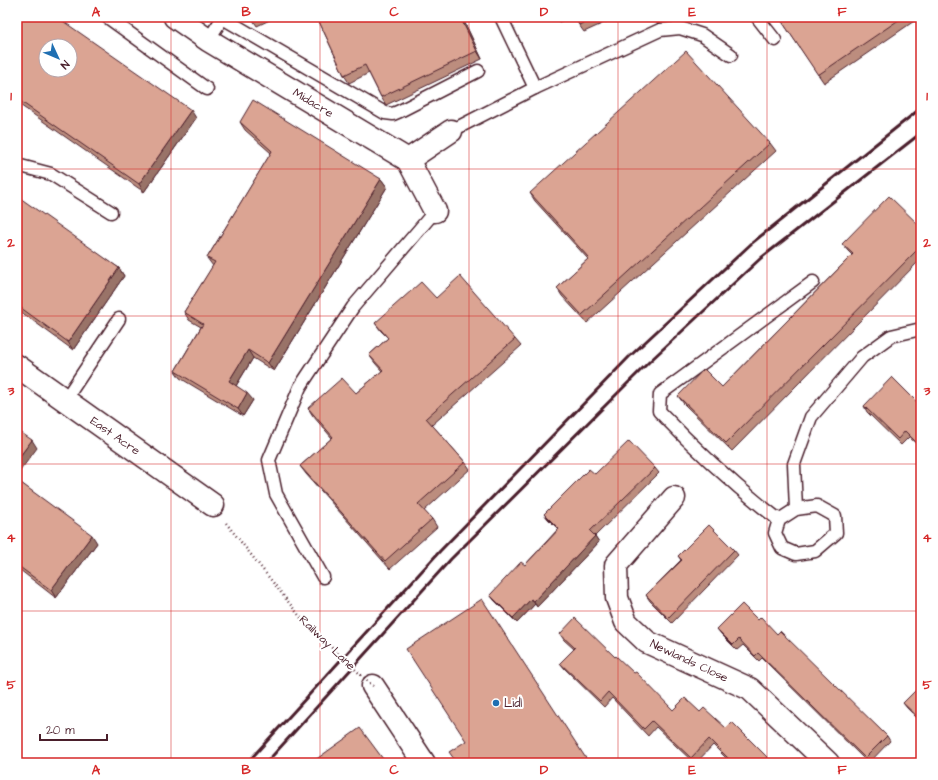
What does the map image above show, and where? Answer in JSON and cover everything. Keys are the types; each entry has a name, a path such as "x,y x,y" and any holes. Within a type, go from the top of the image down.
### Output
{"street":[{"name":"Midacre","path":"175,17 208,40 408,160"},
{"path":"435,211 408,160 451,131"},
{"name":"East Acre","path":"17,366 213,505"},
{"name":"Newlands Close","path":"674,498 616,565 617,598 626,622 647,642 750,689 828,763"},
{"path":"373,686 424,763"}],"lane":[{"path":"107,17 207,89"},
{"path":"501,17 535,88"},
{"path":"757,17 775,40"},
{"path":"208,40 222,18 384,113 393,114 400,111 478,71"},
{"path":"451,131 535,88 660,30 680,28 702,35 731,55"},
{"path":"17,165 51,174 111,212"},
{"path":"323,577 276,494 269,460 300,387 353,307 435,211"},
{"path":"779,520 739,490 697,451 658,411 660,394 813,282"},
{"path":"65,400 119,319"},
{"path":"796,509 794,464 811,417 862,357 891,336 921,329"},
{"path":"817,506 835,516 836,533 815,551 796,554 782,548 775,533 779,520 796,509 817,506"}],"path":[{"name":"Railway Lane","path":"213,505 305,624 373,686"}],"building":[{"path":"17,17 57,17 191,110 139,184 17,99"},
{"path":"317,17 460,17 477,51 381,97 365,65 344,75"},
{"path":"575,17 595,17 579,25"},
{"path":"779,17 903,17 818,75"},
{"path":"686,51 770,143 582,315 557,288 589,258 530,193"},
{"path":"253,100 381,179 268,363 248,350 229,381 247,393 238,409 175,371 203,324 184,312 215,262 207,258 272,151 240,122"},
{"path":"889,196 921,227 921,246 726,443 678,396 704,369 722,387 853,254 842,244"},
{"path":"20,198 119,268 68,342 17,305 17,201"},
{"path":"460,276 515,339 426,418 465,462 418,504 432,519 385,561 300,466 333,437 308,408 342,378 356,393 383,370 369,355 388,338 375,323 421,282 436,298"},
{"path":"892,377 921,406 921,447 905,431 898,439 864,406"},
{"path":"17,430 32,440 17,460"},
{"path":"629,441 655,468 590,531 595,536 534,601 531,599 513,618 490,595 521,562 525,565 559,529 544,514 589,469 595,474"},
{"path":"17,480 92,535 51,590 17,565"},
{"path":"709,525 734,550 668,618 646,595 682,560 678,556"},
{"name":"Lidl","path":"482,599 589,763 457,763 449,752 466,741 406,649"},
{"path":"742,604 758,620 761,617 777,634 780,631 887,736 865,758 758,653 755,656 739,639 733,645 717,629"},
{"path":"575,618 615,657 616,656 634,673 636,672 673,710 685,698 700,712 704,708 726,728 732,722 773,763 733,763 709,739 691,758 652,721 644,729 608,692 600,701 560,663 575,648 560,634"},
{"path":"921,685 921,720 903,703"},
{"path":"360,728 386,763 311,763"}],"railway":[{"path":"247,763 440,551 629,357 752,243 921,108"},
{"path":"266,763 451,559 649,362 761,258 921,133"}],"place":[{"name":"Lidl","path":"496,703"}]}
